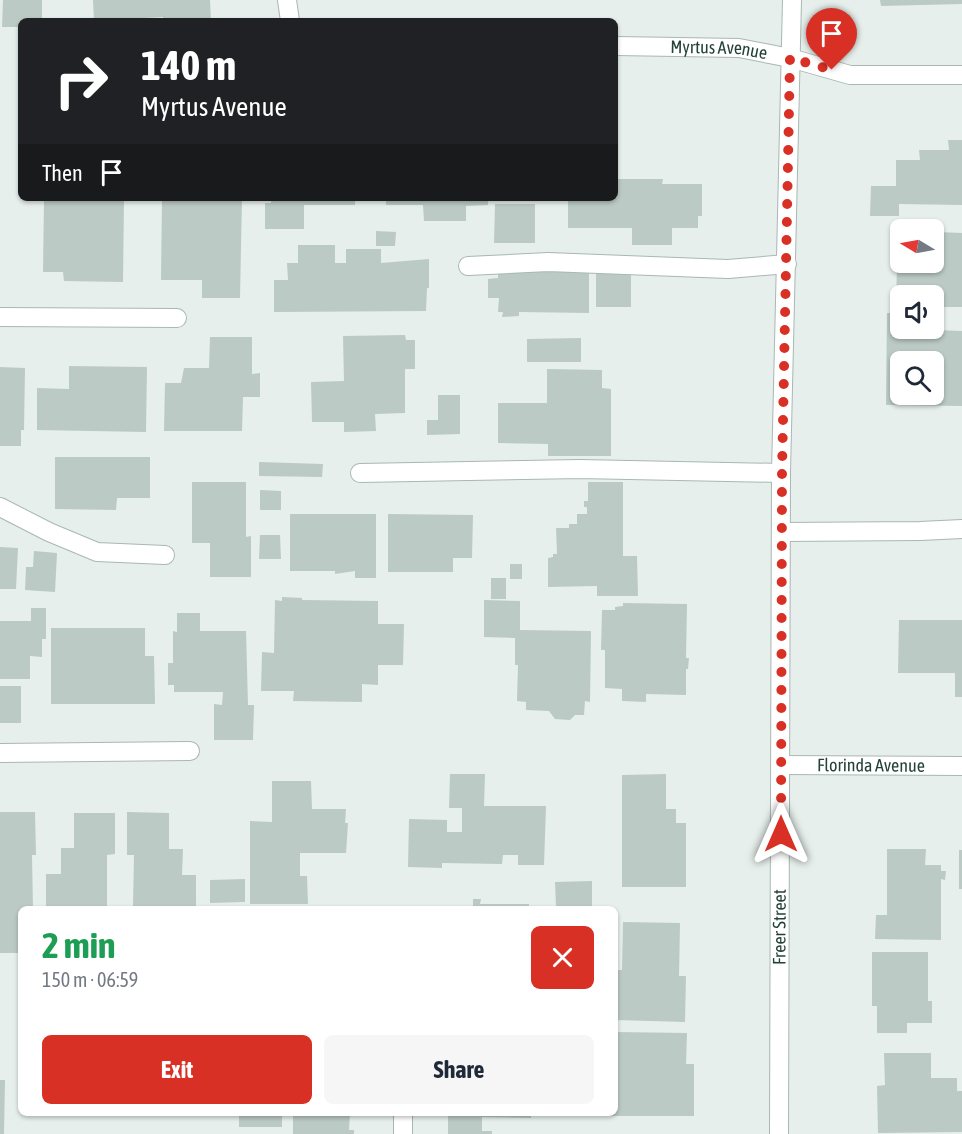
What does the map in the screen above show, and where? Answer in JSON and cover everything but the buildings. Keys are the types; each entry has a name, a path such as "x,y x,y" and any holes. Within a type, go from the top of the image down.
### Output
{"street":[{"path":"287,0 290,18"},
{"name":"Freer Street","path":"779,1134 782,473 792,0"},
{"name":"Myrtus Avenue","path":"618,46 740,48 790,58 850,75 962,75"},
{"path":"468,266 548,262 728,269 787,264"},
{"path":"0,317 177,318"},
{"path":"360,473 580,469 782,473"},
{"path":"0,507 49,532 97,552 165,555"},
{"path":"782,532 920,531 962,528"},
{"path":"0,753 190,751"},
{"name":"Florinda Avenue","path":"781,765 962,766"},
{"path":"403,1116 403,1134"}],"route":[{"path":"781,834 782,473 790,58 832,70"}]}
